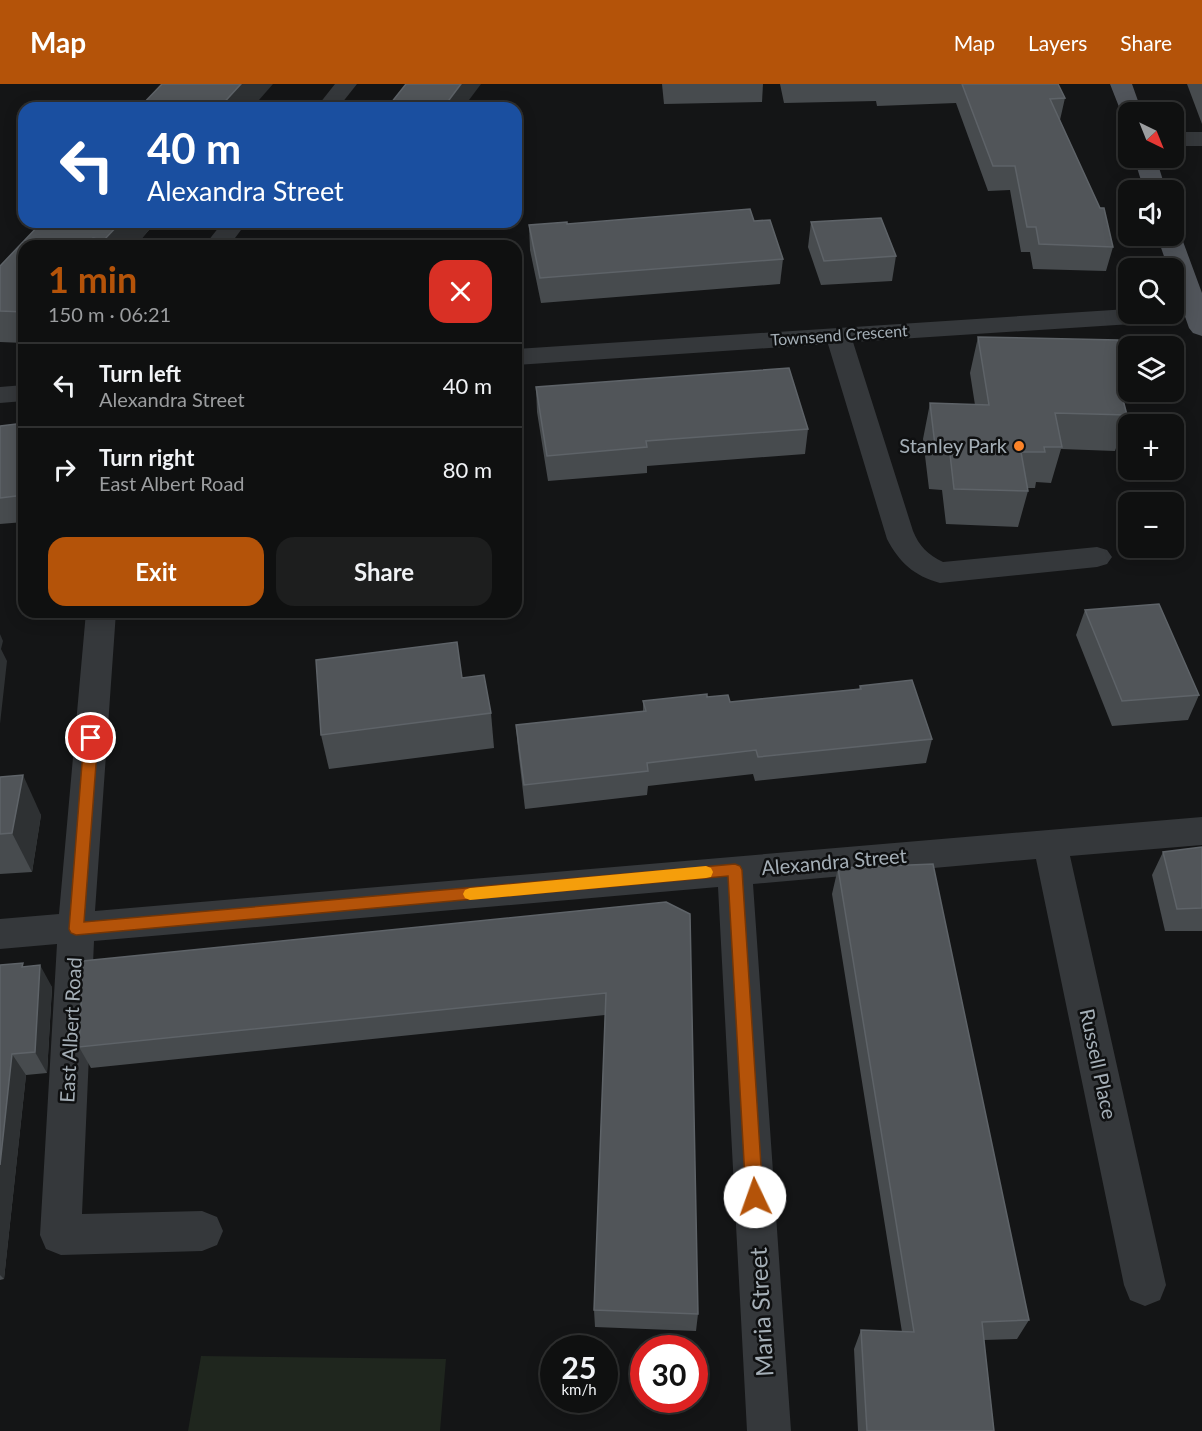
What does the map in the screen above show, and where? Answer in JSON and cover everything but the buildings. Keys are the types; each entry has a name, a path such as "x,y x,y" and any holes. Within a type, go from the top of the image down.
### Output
{"main road":[{"path":"1121,84 1127,102"},
{"path":"1172,246 1193,316"}],"street":[{"path":"332,102 346,84"},
{"path":"1184,139 1202,139"},
{"path":"221,240 230,228"},
{"name":"Townsend Crescent","path":"522,357 1118,317"},
{"path":"838,335 898,531 907,552 922,567 940,573 1097,558"},
{"path":"0,395 18,394"},
{"name":"East Albert Road","path":"101,618 76,929 61,1235 202,1231"},
{"name":"Alexandra Street","path":"0,934 1202,831"},
{"name":"Russell Place","path":"1050,844 1145,1285"},
{"name":"Maria Street","path":"735,870 769,1431"}],"shaded area":[{"path":"201,1356 446,1359 440,1431 188,1431"}],"slow traffic":[{"path":"470,894 706,872"}],"place":[{"name":"Stanley Park","path":"1019,446"}],"route":[{"path":"91,738 76,929 735,870 755,1197"}]}
